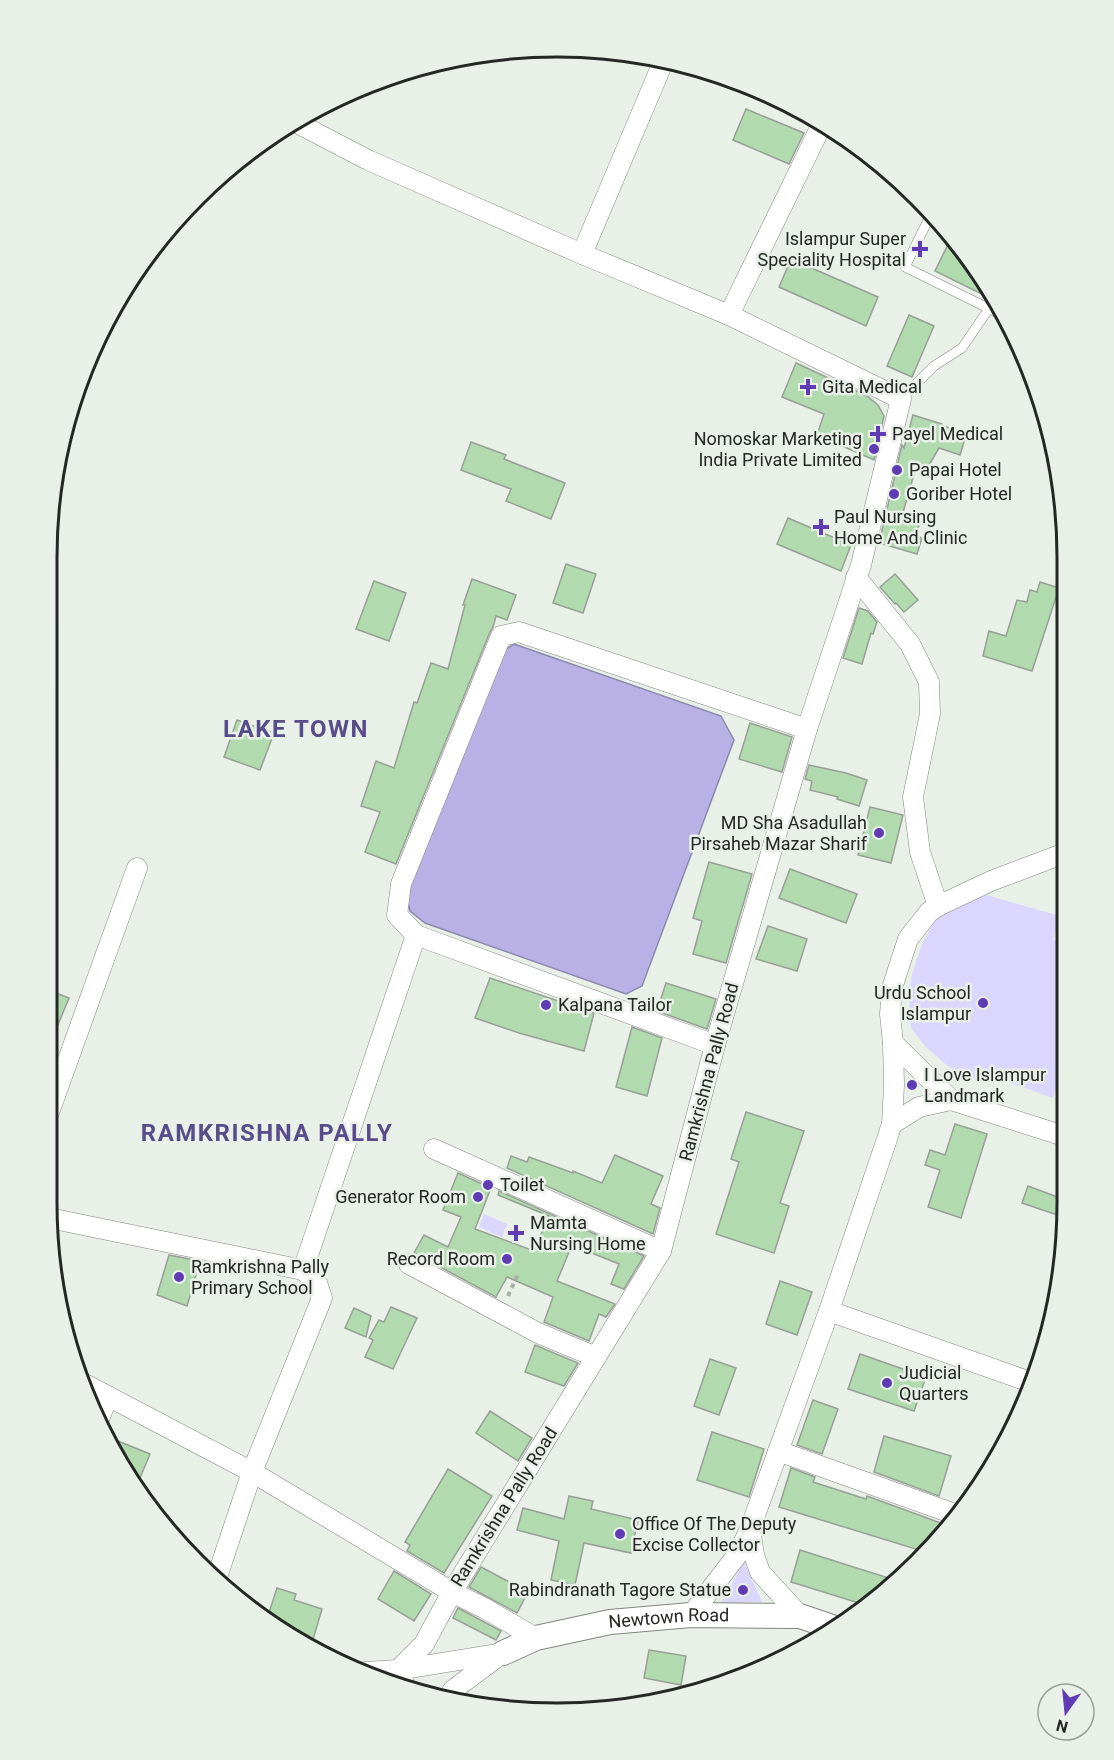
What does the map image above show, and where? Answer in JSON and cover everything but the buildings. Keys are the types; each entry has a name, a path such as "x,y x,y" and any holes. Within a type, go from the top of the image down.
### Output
{"street":[{"path":"582,254 661,68"},
{"path":"303,126 368,160 582,254 729,315 901,399"},
{"path":"729,315 819,131"},
{"name":"Ramkrishna Pally Road","path":"403,1678 452,1592 661,1251 716,1045 807,729 861,565 901,399"},
{"path":"856,577 910,644 929,682 930,714 913,797 920,852 938,906"},
{"path":"716,1045 416,935 397,915 401,884 501,636 519,632 807,729"},
{"path":"691,1615 738,1554 750,1528 829,1311 892,1124 893,1043 890,1014 892,988 908,939 929,912 938,906 991,881 1057,856"},
{"path":"57,1090 137,868"},
{"path":"303,1270 416,935"},
{"path":"893,1043 951,1100 1057,1134"},
{"path":"892,1124 919,1107 951,1100"},
{"path":"434,1149 661,1251"},
{"path":"58,1220 303,1270 317,1283 322,1298 252,1472 219,1572"},
{"path":"409,1264 538,1333 596,1357"},
{"path":"829,1311 1024,1380"},
{"path":"93,1388 252,1472 452,1592 536,1638"},
{"path":"102,1410 108,1396"},
{"path":"778,1451 950,1512"},
{"path":"750,1528 754,1554 760,1572 800,1616"},
{"name":"Newtown Road","path":"503,1653 536,1638 610,1622 691,1615 800,1616 826,1625"},
{"path":"404,1678 503,1653"},
{"path":"452,1691 503,1653"}],"lane":[{"path":"928,221 905,267 992,312"},
{"path":"901,399 934,366 962,348 988,310"}],"path":[{"path":"501,1314 519,1272"}],"shaded area":[{"path":"514,644 721,716 734,740 642,986 626,994 425,923 410,911 405,890 503,651"},
{"name":"Urdu School Islampur","path":"983,894 1057,915 1053,940 1057,941 1057,1086 1053,1098 991,1076 987,1084 957,1072 925,1046 911,1028 909,999 912,974 922,944 938,915"},
{"path":"484,1214 507,1224 502,1237 479,1227"},
{"path":"744,1562 762,1602 721,1603"}],"place":[{"name":"Islampur Super Speciality Hospital","path":"920,249"},
{"name":"Gita Medical","path":"808,387"},
{"name":"Payel Medical","path":"878,434"},
{"name":"Nomoskar Marketing India Private Limited","path":"874,449"},
{"name":"Papai Hotel","path":"897,470"},
{"name":"Goriber Hotel","path":"894,494"},
{"name":"Paul Nursing Home And Clinic","path":"821,527"},
{"name":"MD Sha Asadullah Pirsaheb Mazar Sharif","path":"879,833"},
{"name":"Urdu School Islampur","path":"983,1003"},
{"name":"Kalpana Tailor","path":"546,1005"},
{"name":"I Love Islampur Landmark","path":"912,1085"},
{"name":"Toilet","path":"488,1185"},
{"name":"Generator Room","path":"478,1197"},
{"name":"Mamta Nursing Home","path":"516,1233"},
{"name":"Record Room","path":"507,1259"},
{"name":"Ramkrishna Pally Primary School","path":"179,1277"},
{"name":"Judicial Quarters","path":"887,1383"},
{"name":"Office Of The Deputy Excise Collector","path":"620,1534"},
{"name":"Rabindranath Tagore Statue","path":"743,1590"}],"district":[{"name":"LAKE TOWN","path":"296,729"},
{"name":"RAMKRISHNA PALLY","path":"267,1133"}]}
